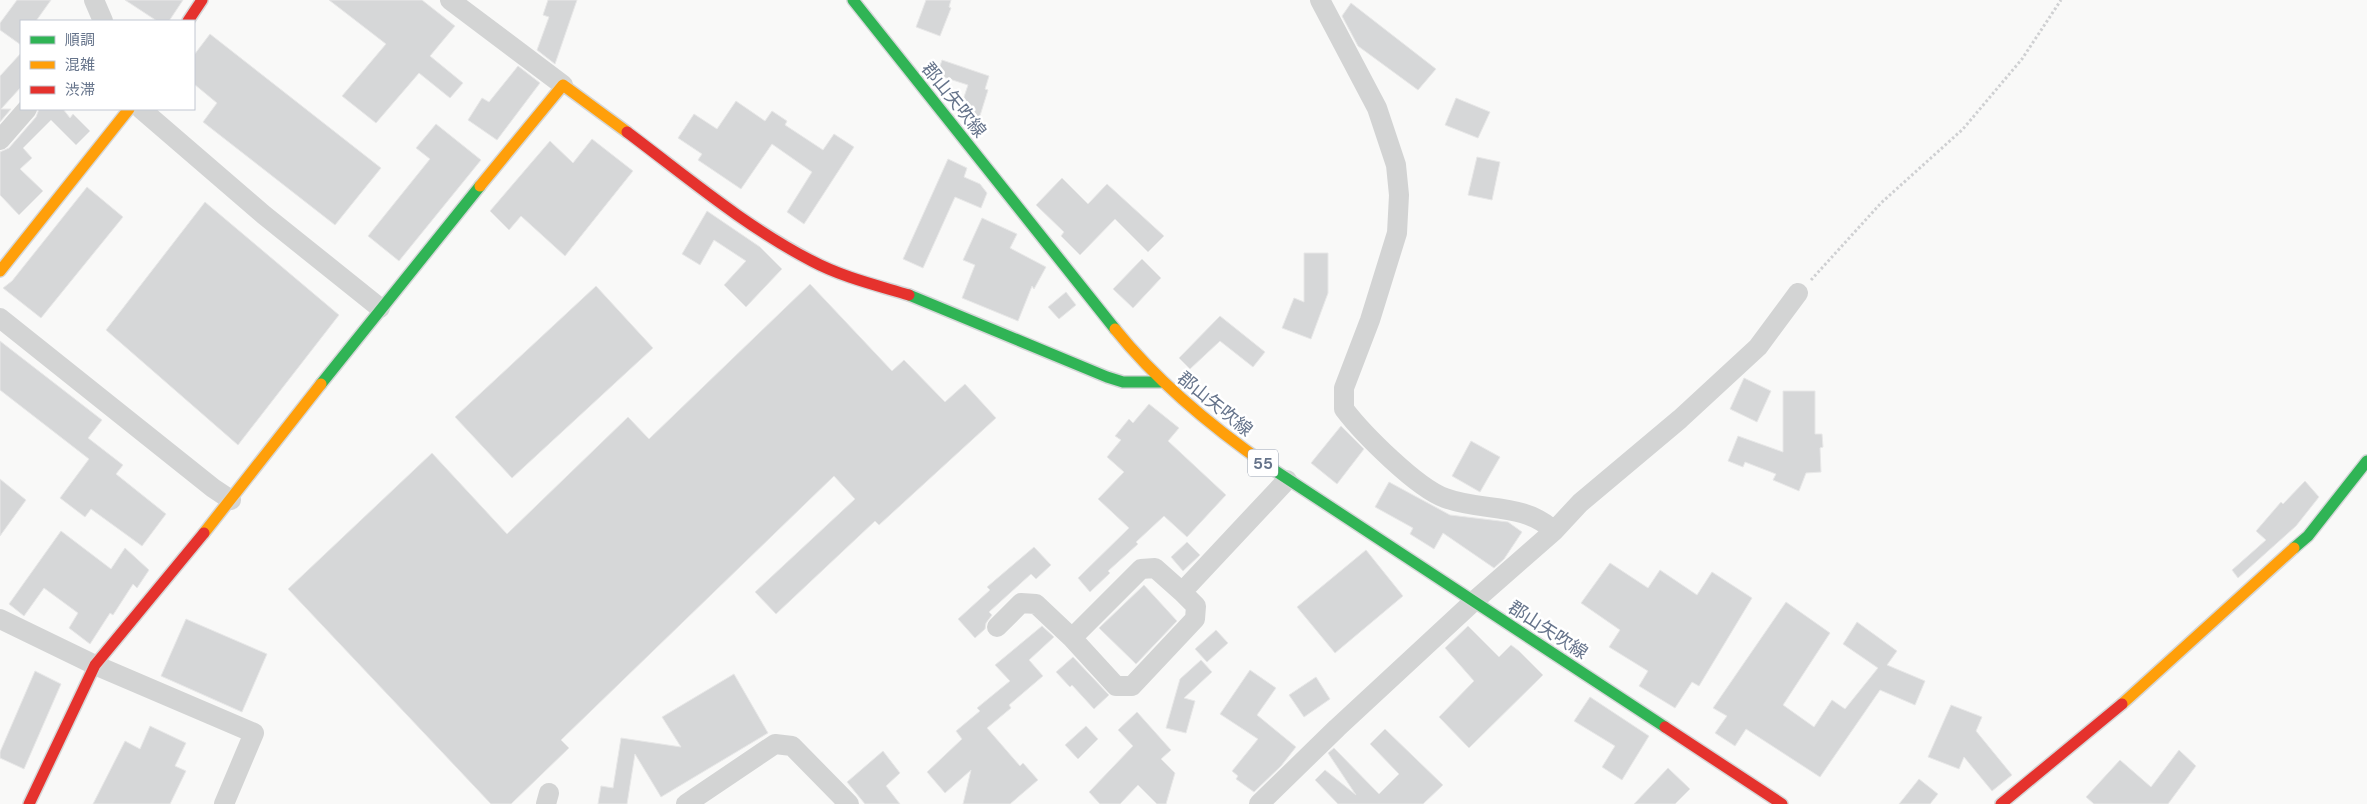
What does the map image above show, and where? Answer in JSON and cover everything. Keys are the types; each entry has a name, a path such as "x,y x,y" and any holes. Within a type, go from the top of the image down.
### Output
{"street":[{"path":"94,0 103,20"},
{"path":"189,20 202,0"},
{"path":"450,0 740,216 811,261 839,274 914,297 1107,377 1123,382 1161,382"},
{"name":"郡山矢吹線","path":"853,0 1112,324 1161,382 1209,424 1287,480 1388,544 1473,602 1782,804"},
{"path":"1320,0 1377,108 1396,165 1399,195 1397,233 1370,320 1344,388 1344,409 1370,437 1411,475 1443,498 1474,506 1516,510 1546,523 1554,531"},
{"path":"29,804 95,665 231,500 380,308 563,85"},
{"path":"0,140 26,110"},
{"path":"0,271 128,110"},
{"path":"142,110 264,215 380,308"},
{"path":"1259,804 1337,728 1473,602 1554,531 1580,503 1680,419 1758,347 1798,293"},
{"path":"0,318 213,488 231,500"},
{"path":"2000,804 2124,702 2308,536 2367,461"},
{"path":"1182,592 1287,480"},
{"path":"997,627 1021,603 1036,604 1072,638 1116,686 1132,686 1195,619 1196,606 1156,568 1140,569 1072,638"},
{"path":"0,620 95,665 254,733 224,804"},
{"path":"686,804 776,744 792,746 849,804"}],"path":[{"path":"1798,293 1882,203 1963,129 2022,59 2061,0"}],"building":[{"path":"17,0 51,0 37,20 20,20 20,44 0,30 0,23"},
{"path":"125,0 183,0 170,20 155,20"},
{"path":"329,0 422,0 455,26 430,56 463,83 450,98 419,73 376,123 342,96 386,44"},
{"path":"548,0 577,0 555,64 537,50 549,17 543,15"},
{"path":"926,0 951,0 949,7 951,8 940,36 916,27"},
{"path":"1351,3 1436,69 1418,90 1358,46 1342,16"},
{"path":"210,34 381,168 335,225 203,122 217,103 195,85 195,54"},
{"path":"20,54 20,88 1,109 11,109 0,122 0,76"},
{"path":"942,60 989,76 985,89 988,90 978,122 967,118 963,113 964,110 960,109 968,85 937,75"},
{"path":"518,66 540,83 497,140 468,120 482,98 489,102"},
{"path":"1456,98 1490,112 1478,138 1445,125"},
{"path":"736,101 765,121 772,111 787,121 785,125 823,150 834,134 854,147 804,224 787,212 812,172 772,144 741,189 698,160 702,154 678,138 694,114 717,129"},
{"path":"39,110 64,110 70,118 73,114 90,131 76,145 51,120 23,148 32,158 20,169 43,191 19,215 0,195 0,152 9,148 36,117"},
{"path":"436,124 481,160 399,261 368,236 430,159 416,148"},
{"path":"592,139 633,171 565,256 521,216 509,230 490,211 550,141 573,163"},
{"path":"1477,157 1500,162 1492,200 1468,195"},
{"path":"948,159 967,168 964,177 980,184 987,193 981,208 955,197 923,268 903,259"},
{"path":"1062,178 1088,204 1107,184 1164,236 1148,252 1115,219 1080,255 1061,236 1064,232 1036,205"},
{"path":"87,187 123,217 41,318 3,288 12,281"},
{"path":"205,202 339,315 238,445 106,330"},
{"path":"707,211 760,247 782,269 746,307 724,285 746,261 714,240 700,265 682,254"},
{"path":"982,218 1017,234 1010,248 1046,267 1034,289 1032,286 1018,321 962,298 975,265 963,260"},
{"path":"1304,253 1328,253 1328,293 1311,339 1282,328 1294,298 1304,302"},
{"path":"1142,259 1161,278 1133,308 1113,289"},
{"path":"810,284 892,371 904,360 945,402 965,384 996,418 879,525 875,521 776,614 755,592 855,499 834,476 561,740 569,748 511,804 491,804 288,589 432,453 507,534 628,417 649,439"},
{"path":"596,286 653,348 512,478 455,417"},
{"path":"1066,292 1076,305 1059,319 1048,307"},
{"path":"1220,316 1265,352 1253,367 1220,341 1190,369 1179,358"},
{"path":"0,341 102,420 88,438 123,465 116,474 166,514 142,546 91,509 85,517 60,498 89,459 0,390"},
{"path":"1744,378 1771,391 1757,422 1730,409"},
{"path":"1783,391 1815,391 1815,434 1822,434 1823,447 1820,448 1821,472 1806,473 1799,491 1773,480 1776,474 1745,462 1743,467 1728,461 1738,436 1783,452"},
{"path":"1149,404 1179,428 1168,441 1226,495 1187,537 1164,516 1136,542 1138,544 1108,571 1110,573 1090,592 1078,578 1129,528 1098,499 1124,472 1107,457 1121,440 1115,436 1129,419 1133,423"},
{"path":"1341,426 1364,449 1337,484 1311,463"},
{"path":"1471,441 1500,457 1480,492 1452,476"},
{"path":"0,479 26,500 0,536"},
{"path":"2305,481 2319,497 2296,526 2238,578 2232,570 2266,540 2256,531 2281,502 2283,504"},
{"path":"1389,482 1450,515 1508,522 1522,532 1504,559 1494,568 1443,533 1434,549 1410,534 1413,528 1375,507"},
{"path":"61,531 111,569 125,548 149,570 137,588 133,584 113,615 110,613 90,644 69,628 78,613 44,588 24,616 9,604"},
{"path":"1187,542 1200,555 1183,571 1171,557"},
{"path":"1034,547 1051,565 1036,579 1031,574 989,612 992,615 986,623 985,629 975,638 958,619 990,590 987,587"},
{"path":"1366,550 1403,596 1335,653 1297,607"},
{"path":"1610,563 1648,588 1660,570 1697,595 1712,572 1752,598 1699,686 1692,682 1675,708 1639,686 1648,671 1609,647 1620,630 1581,603"},
{"path":"1144,585 1177,621 1136,664 1099,628"},
{"path":"1786,602 1830,633 1783,705 1814,727 1832,700 1845,709 1878,668 1843,644 1857,622 1897,651 1887,665 1925,681 1915,705 1880,690 1820,777 1746,729 1735,746 1715,733 1727,716 1713,708"},
{"path":"186,619 267,654 242,712 161,676"},
{"path":"1042,626 1054,637 1029,660 1043,676 1009,705 1011,708 987,728 1020,766 1023,763 1038,780 1010,804 963,804 971,770 945,793 927,772 962,739 956,731 980,711 977,708 1010,681 995,665"},
{"path":"1468,626 1499,657 1511,645 1543,675 1469,748 1439,717 1474,681 1445,648"},
{"path":"1216,630 1228,643 1207,662 1195,649"},
{"path":"1073,657 1109,695 1094,709 1072,685 1070,687 1056,672"},
{"path":"1201,660 1212,672 1184,698 1195,701 1186,733 1166,728 1180,679"},
{"path":"1250,670 1276,688 1257,715 1296,747 1281,766 1254,792 1236,779 1238,776 1232,771 1258,739 1220,714"},
{"path":"35,671 61,684 24,769 0,758 0,752"},
{"path":"734,674 768,733 661,797 635,754 627,804 598,804 601,786 613,788 621,738 681,747 662,717"},
{"path":"1316,677 1330,699 1304,717 1289,695"},
{"path":"1590,697 1649,736 1622,780 1602,767 1615,746 1574,721"},
{"path":"1951,705 1982,717 1976,731 2012,775 1992,791 1964,757 1959,769 1928,757"},
{"path":"1137,712 1171,750 1161,759 1175,773 1166,804 1157,804 1138,785 1120,804 1100,804 1089,792 1133,746 1118,730"},
{"path":"150,726 186,743 175,766 186,771 170,804 93,804 125,741 140,749"},
{"path":"1086,726 1098,739 1078,759 1065,745"},
{"path":"1385,729 1443,785 1423,804 1338,804 1315,780 1325,770 1356,795 1328,753 1334,748 1379,794 1399,774 1370,744"},
{"path":"2179,750 2196,766 2168,804 2094,804 2086,797 2120,760 2151,787"},
{"path":"883,751 900,773 886,786 900,804 865,804 847,782"},
{"path":"1668,768 1690,789 1675,804 1634,804"},
{"path":"1919,779 1938,794 1930,804 1899,804"}],"traffic: fast":[{"path":"853,0 1115,329"},
{"path":"321,384 480,186"},
{"path":"909,295 1107,377 1123,382 1161,382"},
{"path":"2294,548 2308,536 2367,461"},
{"path":"1271,468 1665,727"}],"traffic: slow":[{"path":"480,186 563,85 627,132"},
{"path":"0,271 128,110"},
{"path":"1115,329 1168,387 1228,437 1271,468"},
{"path":"204,533 321,384"},
{"path":"2122,704 2294,548"}],"traffic: jam":[{"path":"189,20 202,0"},
{"path":"627,132 717,201 788,248 835,272 909,295"},
{"path":"29,804 95,665 204,533"},
{"path":"2001,804 2122,704"},
{"path":"1665,727 1782,804"}]}
